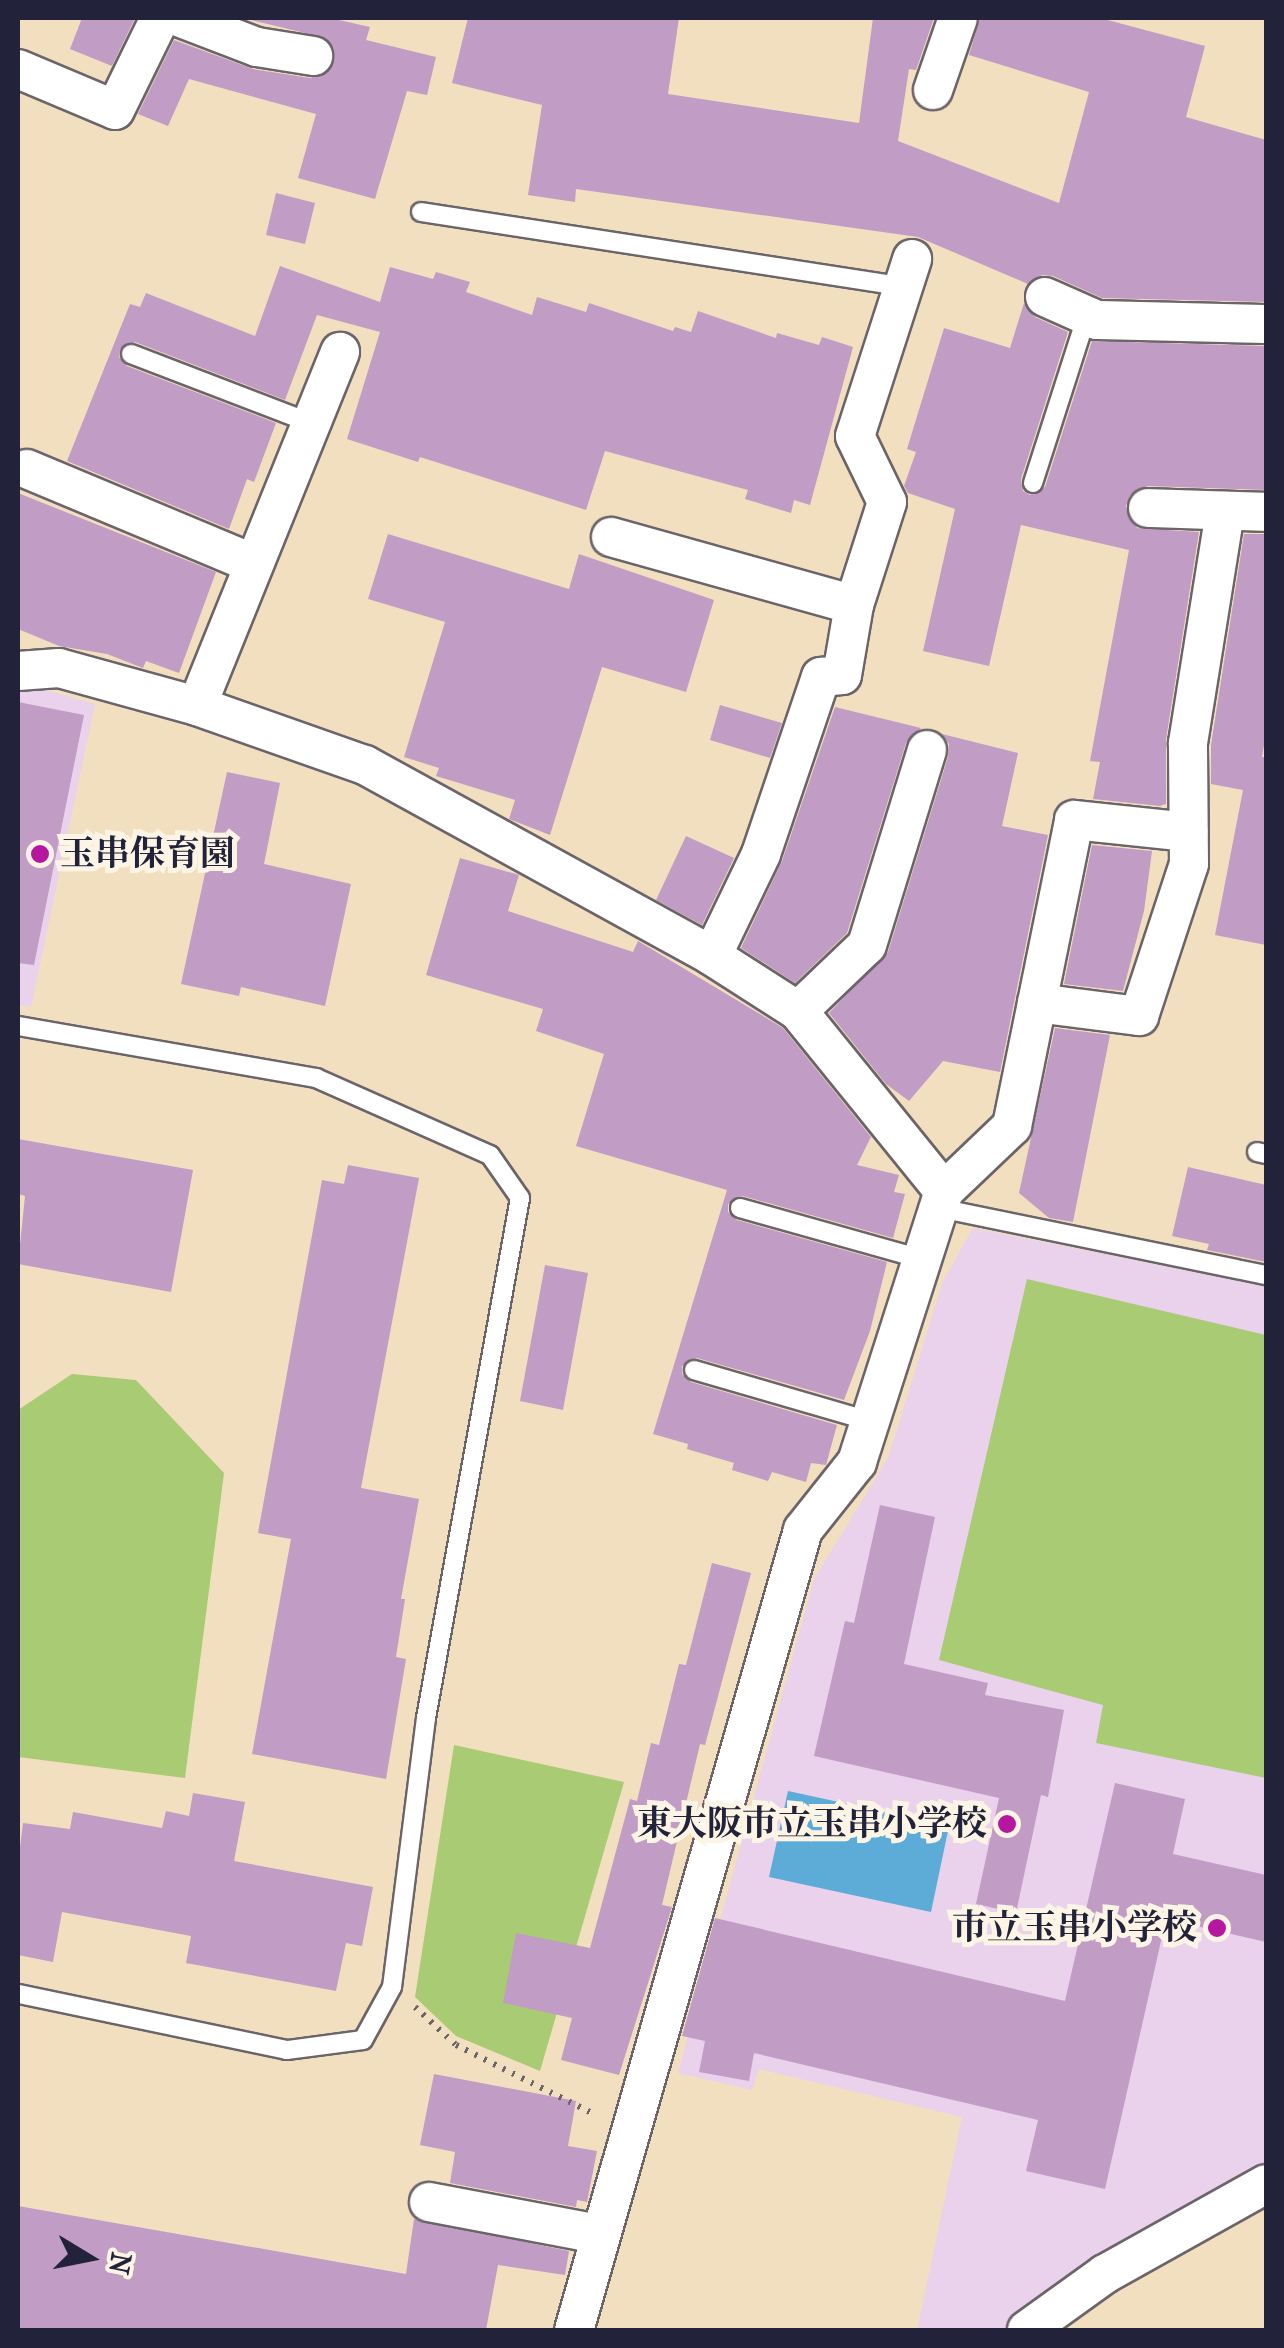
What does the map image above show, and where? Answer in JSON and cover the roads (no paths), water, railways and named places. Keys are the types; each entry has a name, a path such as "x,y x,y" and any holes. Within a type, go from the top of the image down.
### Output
{"street":[{"path":"18,69 115,110 160,18"},
{"path":"181,18 257,47 313,56"},
{"path":"933,90 958,18"},
{"path":"712,956 761,854 821,677 842,675 854,605 886,502 855,436 908,273"},
{"path":"1044,297 1097,320 1266,324"},
{"path":"197,706 340,352"},
{"path":"27,469 254,564"},
{"path":"1148,508 1266,512"},
{"path":"1037,1003 1139,1016 1189,864 1188,743 1225,512"},
{"path":"611,536 854,605"},
{"path":"18,670 58,668 197,706 365,765 712,956 798,1011 942,1199"},
{"path":"798,1011 868,946 926,750"},
{"path":"574,2330 598,2234 803,1530 857,1462 942,1199 1012,1126 1074,820 1188,832"},
{"path":"1027,2330 1104,2274 1266,2184"},
{"path":"429,2202 598,2234"}],"lane":[{"path":"421,212 908,273"},
{"path":"1034,482 1087,316"},
{"path":"131,354 311,423"},
{"path":"18,1026 316,1078 490,1155 520,1198 426,1718 392,1987 363,2040 287,2050 18,1994"},
{"path":"942,1199 1266,1275"},
{"path":"740,1208 922,1260"},
{"path":"694,1370 870,1421"}],"water":[{"path":"788,1791 949,1826 931,1912 769,1877"}],"place":[{"name":"玉串保育園","path":"40,854"},
{"name":"東大阪市立玉串小学校","path":"1007,1824"},
{"name":"市立玉串小学校","path":"1217,1928"}]}
